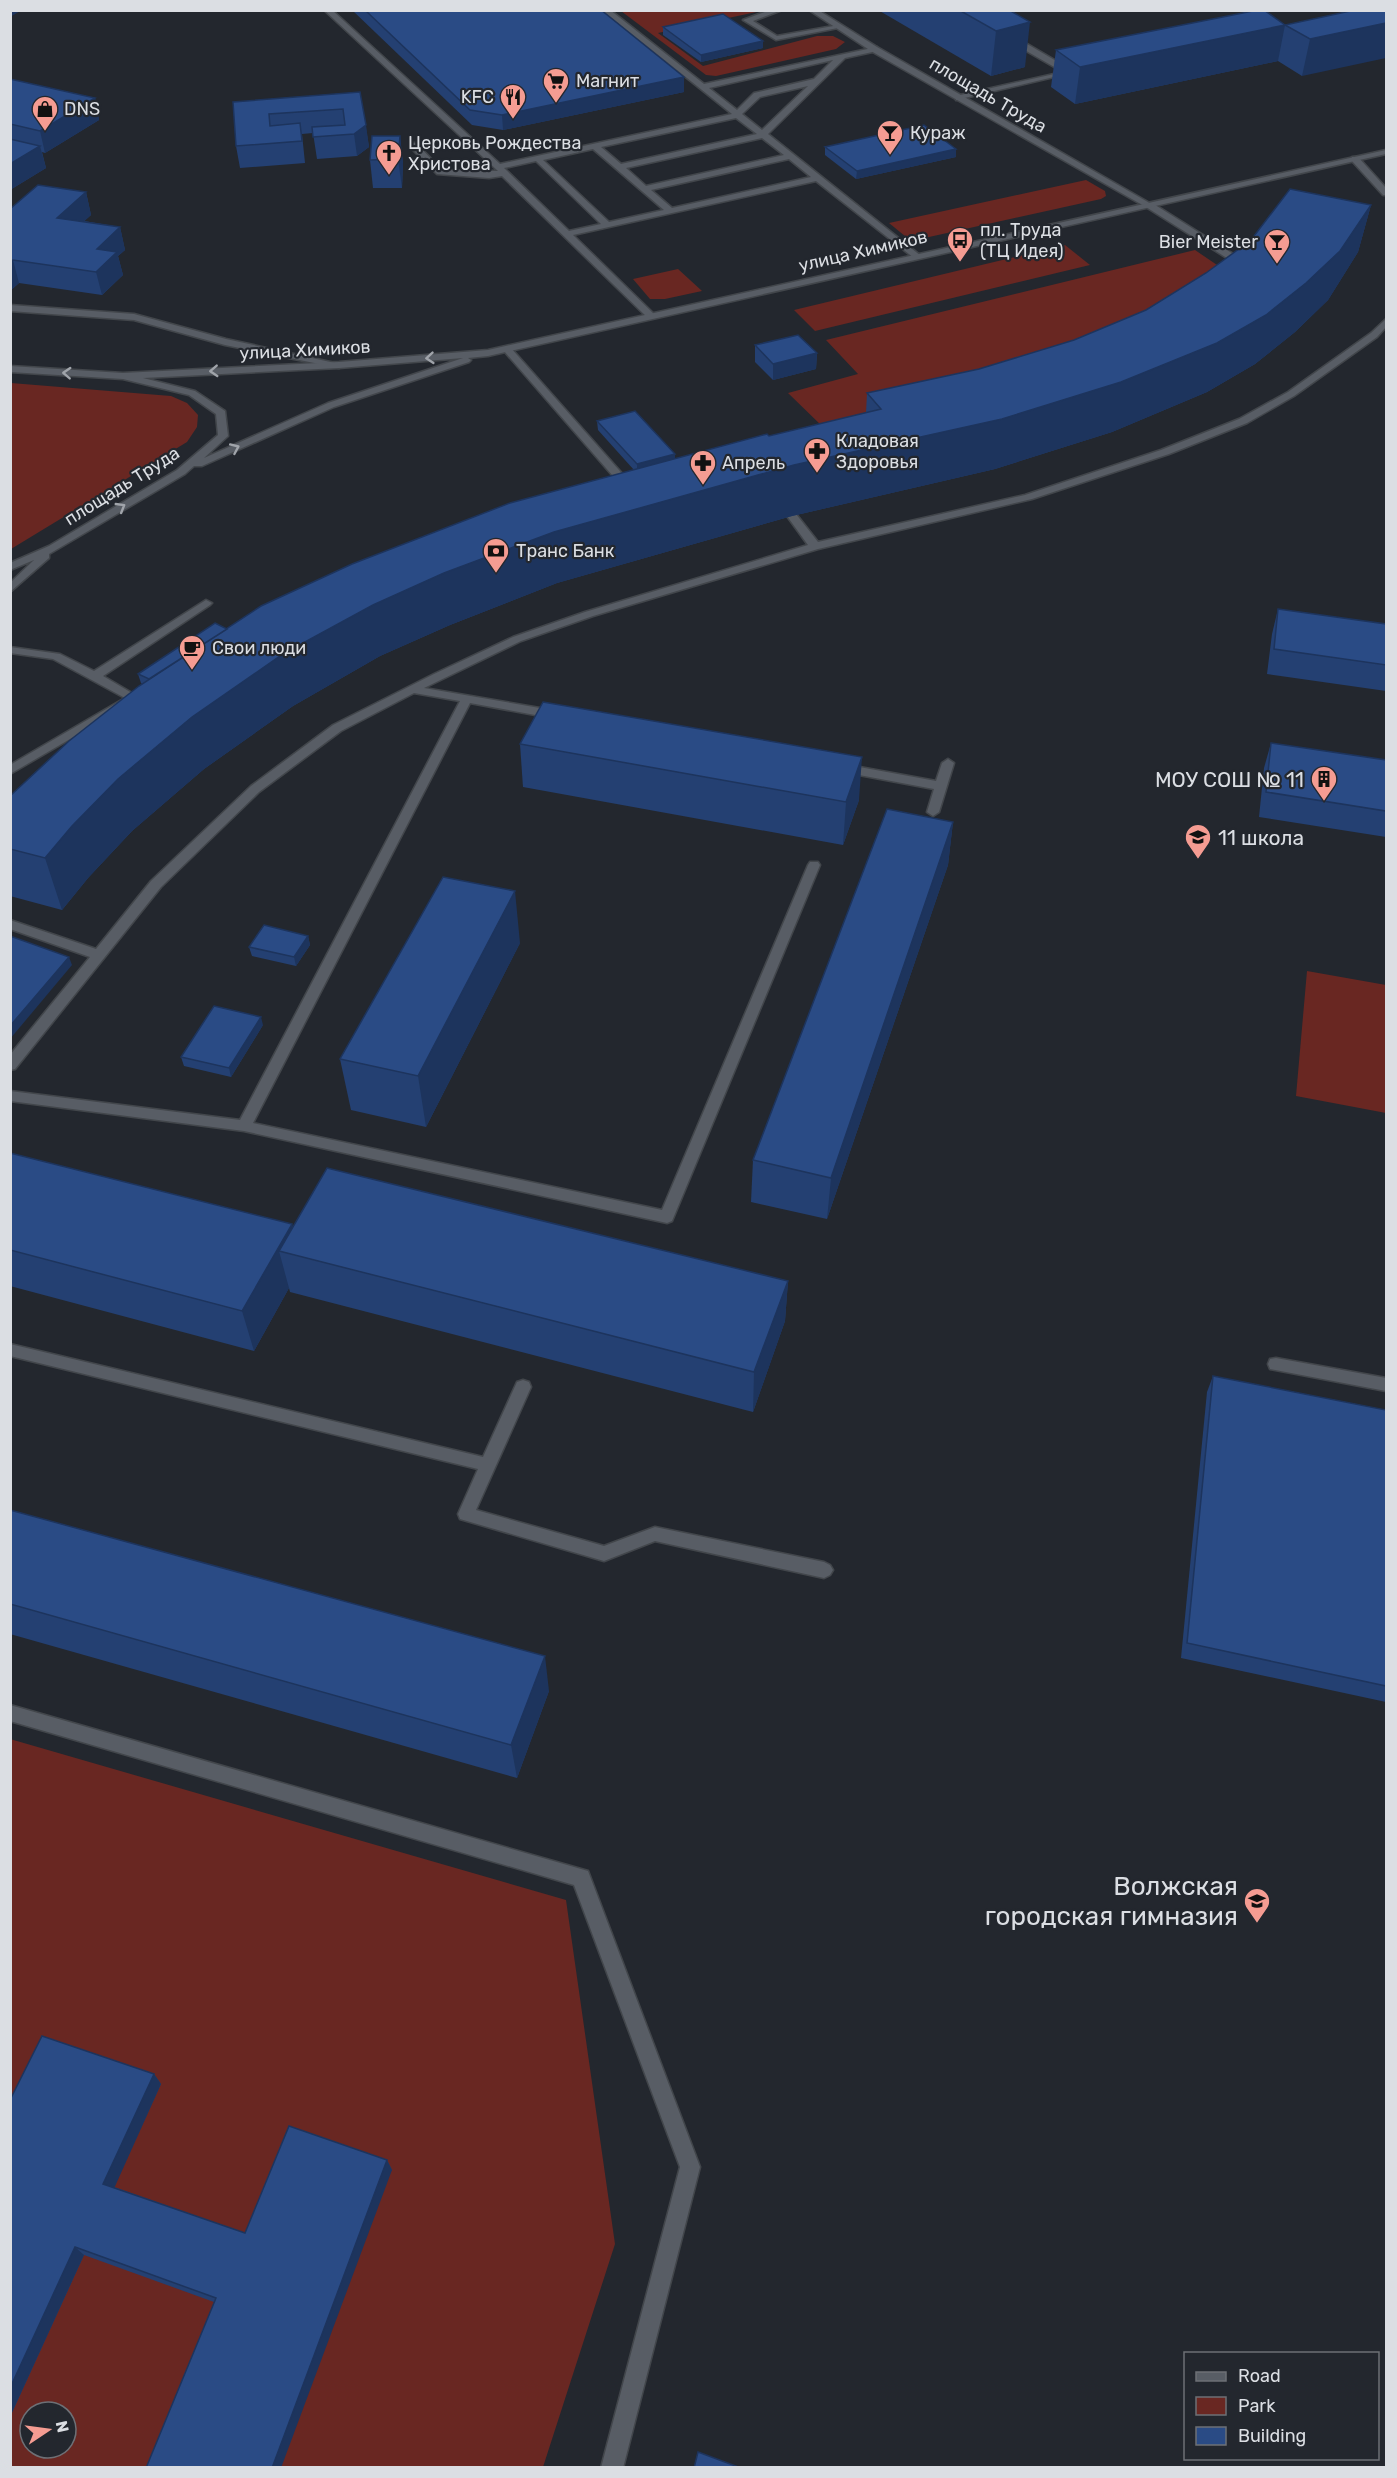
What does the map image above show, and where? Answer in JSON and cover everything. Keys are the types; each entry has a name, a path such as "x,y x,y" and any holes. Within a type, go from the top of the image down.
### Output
{"street":[{"path":"327,10 501,170 652,317"},
{"path":"604,10 917,256"},
{"path":"779,10 747,20 776,38 839,27"},
{"name":"площадь Труда","path":"812,10 959,98 1149,205 1235,259 1225,282"},
{"path":"1001,33 1069,72"},
{"path":"702,87 874,48"},
{"path":"620,167 762,135 842,56"},
{"path":"959,98 1080,70"},
{"path":"412,145 440,172 489,175 537,158 737,115 757,95 817,81"},
{"path":"595,146 670,211"},
{"name":"улица Химиков","path":"181,472 332,405 488,353 1386,152"},
{"path":"644,189 790,156"},
{"path":"537,158 607,225"},
{"path":"1355,159 1386,193"},
{"path":"567,234 818,178"},
{"path":"10,308 134,317 225,342 339,365"},
{"path":"10,1065 156,884 255,789 337,728 517,639 589,614 815,546 1028,497 1165,452 1243,421 1262,410 1330,368 1386,324"},
{"path":"507,349 625,490 641,486"},
{"name":"улица Химиков","path":"123,376 339,365 488,353"},
{"name":"площадь Труда","path":"10,369 123,376 192,393 221,412 223,436 181,472 53,548 10,567"},
{"path":"792,516 815,546"},
{"path":"10,590 53,548"},
{"path":"95,676 206,603"},
{"path":"10,650 56,656 133,698 10,770"},
{"path":"413,689 574,718"},
{"path":"244,1126 467,698"},
{"path":"933,812 948,763"},
{"path":"826,765 941,786"},
{"path":"10,1096 244,1126 667,1217 814,865"},
{"path":"10,924 99,955"},
{"path":"10,1350 488,1465"},
{"path":"1276,1364 1386,1385"},
{"path":"523,1387 466,1514 604,1554 655,1534 824,1570"},
{"path":"10,1713 581,1878 690,2168 612,2468"}],"green space":[{"path":"621,11 761,11 658,33 703,66 817,36 833,36 845,42 836,49 716,76 706,75"},
{"path":"1086,180 1105,191 1106,196 911,241 889,223"},
{"path":"1065,245 1090,265 815,331 794,310"},
{"path":"1195,250 1220,267 1111,348 824,428 788,393 858,374 826,340"},
{"path":"678,269 702,291 665,299 650,299 633,279"},
{"path":"11,383 171,396 187,403 198,415 197,427 187,442 11,549"},
{"path":"1307,971 1386,985 1386,1113 1296,1096"},
{"path":"10,1739 566,1900 615,2244 543,2467 11,2467"}],"building":[{"path":"365,10 601,10 684,77 502,115 470,110"},
{"path":"959,10 1009,10 1030,22 996,31"},
{"path":"1264,10 1285,25 1080,67 1056,50"},
{"path":"1355,10 1386,10 1386,23 1310,39 1285,25"},
{"path":"723,14 763,41 701,55 663,27"},
{"path":"10,79 95,98 40,131 10,124"},
{"path":"360,92 366,125 354,134 313,137 312,127 345,125 343,109 269,114 270,126 300,123 302,141 236,146 233,102"},
{"name":"Кураж","path":"924,125 956,149 857,171 825,147"},
{"path":"372,136 400,136 398,159 370,160"},
{"path":"10,139 40,146 10,164"},
{"path":"38,185 86,192 57,218 120,227 97,249 117,252 96,272 13,260 10,262 10,209"},
{"path":"1290,189 1371,205 1340,251 1306,283 1266,315 1217,343 1121,382 1002,419 794,465 554,532 444,573 373,605 283,654 192,717 118,779 72,826 45,858 10,849 10,796 69,741 139,686 261,606 352,564 510,503 767,434 769,436 881,409 867,393 979,369 1074,340 1146,310 1206,273 1251,240"},
{"path":"798,335 817,353 773,364 755,345"},
{"path":"635,411 675,454 637,464 597,421"},
{"path":"1278,609 1386,624 1386,665 1274,649"},
{"path":"215,623 227,629 149,679 138,674"},
{"path":"543,702 862,757 846,802 520,744"},
{"path":"1271,743 1386,760 1386,811 1266,792"},
{"path":"887,809 953,822 831,1178 753,1160"},
{"path":"443,877 515,891 418,1076 340,1059"},
{"path":"264,925 308,936 294,957 249,947"},
{"path":"10,936 69,957 10,1026"},
{"path":"214,1006 261,1017 229,1068 181,1057"},
{"path":"10,1153 292,1224 242,1311 10,1250"},
{"path":"327,1168 788,1281 754,1372 279,1251"},
{"path":"1213,1376 1386,1410 1386,1686 1187,1643"},
{"path":"10,1510 545,1656 511,1745 10,1604"},
{"path":"42,2036 154,2074 103,2184 245,2233 289,2126 387,2160 272,2468 146,2468 216,2298 75,2247 10,2388 10,2100"},
{"path":"698,2452 741,2468 694,2468"}],"place":[{"name":"Магнит","path":"556,104"},
{"name":"KFC","path":"513,120"},
{"name":"DNS","path":"45,132"},
{"name":"Кураж","path":"890,156"},
{"name":"Церковь Рождества Христова","path":"389,176"},
{"name":"пл. Труда (ТЦ Идея)","path":"960,263"},
{"name":"Bier Meister","path":"1277,265"},
{"name":"Кладовая Здоровья","path":"817,474"},
{"name":"Апрель","path":"703,486"},
{"name":"Транс Банк","path":"496,574"},
{"name":"Свои люди","path":"192,671"},
{"name":"МОУ СОШ № 11","path":"1324,802"},
{"name":"11 школа","path":"1198,860"},
{"name":"Волжская городская гимназия","path":"1257,1924"}]}
